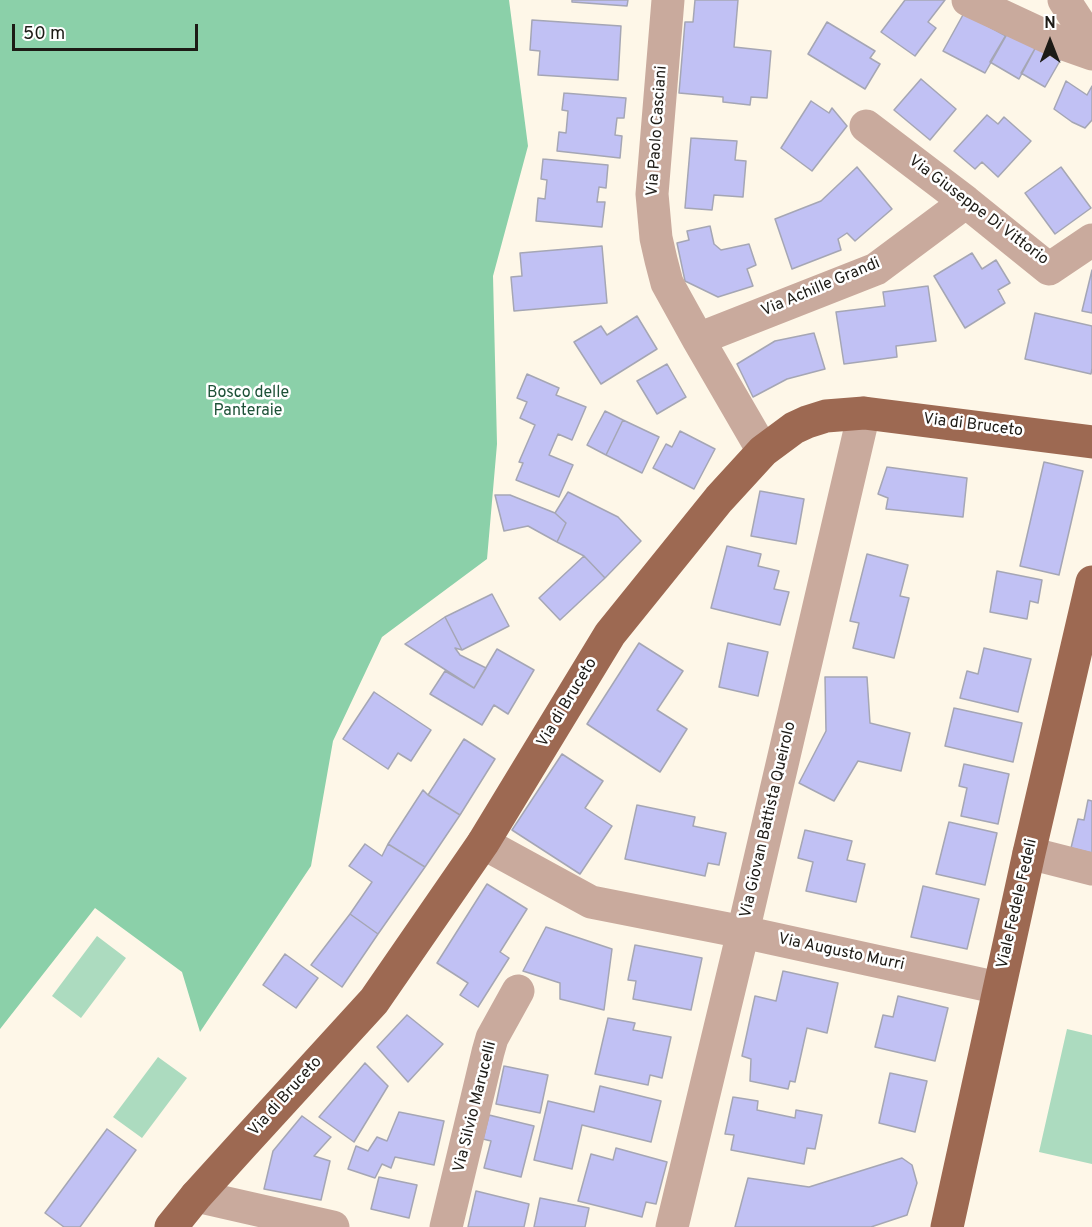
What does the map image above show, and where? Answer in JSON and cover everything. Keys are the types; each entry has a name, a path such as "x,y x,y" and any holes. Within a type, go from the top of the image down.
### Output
{"main road":[{"name":"Via di Bruceto","path":"171,1227 196,1196 374,1001 483,843 610,634 719,499 763,451 794,428 807,422 826,416 864,413 1092,442"},
{"name":"Viale Fedele Fedeli","path":"946,1227 1092,582"}],"street":[{"name":"Via Paolo Casciani","path":"668,0 652,194 656,238 667,283 763,451"},
{"path":"968,0 1058,42 1092,54"},
{"path":"1064,0 1092,43"},
{"name":"Via Giuseppe Di Vittorio","path":"866,126 1049,268 1092,240"},
{"name":"Via Achille Grandi","path":"698,339 876,268 966,202"},
{"name":"Via Giovan Battista Queirolo","path":"672,1227 864,413"},
{"name":"Via Augusto Murri","path":"483,843 591,902 743,932 999,988"},
{"path":"1029,853 1092,869"},
{"name":"Via Silvio Marucelli","path":"446,1227 492,1038 518,991"},
{"path":"196,1196 333,1227"}],"green space":[{"name":"Bosco delle Panteraie","path":"0,0 509,0 528,146 493,276 497,444 487,559 382,637 333,741 311,866 200,1032 182,972 95,908 0,1029"},
{"path":"97,936 126,958 81,1018 52,996"},
{"path":"1067,1029 1092,1035 1092,1164 1039,1152"},
{"path":"158,1057 187,1078 142,1138 113,1117"}],"building":[{"path":"572,0 628,0 627,6 572,2"},
{"path":"695,0 738,0 734,47 771,51 767,98 751,97 750,105 723,102 723,97 679,93 685,22 693,22"},
{"path":"905,0 945,0 928,22 936,28 915,56 881,32"},
{"path":"964,13 1006,36 985,73 943,51"},
{"path":"532,20 621,26 618,80 538,75 540,51 530,50"},
{"path":"827,22 875,51 870,58 880,64 865,89 808,54"},
{"path":"1009,30 1037,45 1019,79 990,62"},
{"path":"1037,45 1061,59 1045,87 1021,73"},
{"path":"921,79 956,109 930,140 894,110"},
{"path":"1066,81 1087,95 1092,86 1092,120 1085,128 1054,109"},
{"path":"564,93 626,98 624,118 617,118 615,135 622,136 620,158 557,151 559,132 566,133 568,111 562,110"},
{"path":"811,101 829,113 832,108 847,126 812,171 781,148"},
{"path":"987,115 998,124 1004,117 1031,141 998,177 982,162 975,169 954,151"},
{"path":"691,138 737,141 735,160 746,161 743,197 714,195 712,210 685,208"},
{"path":"543,159 608,165 606,188 599,187 597,202 605,202 602,227 536,221 538,198 545,199 547,180 541,179"},
{"path":"857,167 892,209 855,241 847,233 838,239 841,250 792,269 775,219 821,201"},
{"path":"1061,167 1091,208 1055,234 1025,193"},
{"path":"710,226 714,244 721,250 749,244 756,265 747,269 753,286 718,297 685,281 677,243 689,240 687,231"},
{"path":"602,246 607,303 514,311 511,277 522,276 520,253"},
{"path":"972,253 982,269 996,260 1010,283 998,290 1005,303 965,328 934,276"},
{"path":"1092,270 1092,313 1082,311"},
{"path":"928,286 936,341 896,346 897,357 844,364 836,312 885,306 883,292"},
{"path":"1035,313 1092,326 1091,374 1025,359"},
{"path":"637,316 657,349 601,384 574,342 601,326 607,335"},
{"path":"814,333 825,369 787,379 753,397 737,364 775,341"},
{"path":"667,364 686,397 657,414 637,381"},
{"path":"527,374 559,388 556,395 586,407 572,440 558,434 549,455 573,465 559,497 516,480 523,463 519,462 535,425 520,418 527,402 517,398"},
{"path":"605,411 623,420 606,455 587,445"},
{"path":"623,420 659,437 642,473 606,455"},
{"path":"680,431 715,449 694,489 653,468 666,444 672,447"},
{"path":"1044,462 1083,471 1059,575 1020,566"},
{"path":"887,467 967,478 963,517 886,509 888,498 878,494"},
{"path":"760,491 804,499 796,544 751,536"},
{"path":"568,492 618,517 641,541 605,578 584,556 557,542 566,523 555,513"},
{"path":"495,495 510,495 555,513 566,523 557,542 528,526 504,531"},
{"path":"727,546 761,554 758,566 779,571 774,589 789,592 780,625 711,608"},
{"path":"867,554 908,565 900,596 909,598 894,658 853,648 859,623 850,621"},
{"path":"584,556 605,578 560,620 539,598"},
{"path":"997,571 1042,580 1038,603 1030,601 1027,619 990,612"},
{"path":"492,594 509,626 462,650 445,617"},
{"path":"445,617 462,650 455,648 460,655 486,668 474,688 405,644"},
{"path":"639,643 683,671 657,710 687,729 660,772 587,724"},
{"path":"728,643 768,652 758,696 719,687"},
{"path":"984,648 1031,659 1018,712 960,698 967,671 978,674"},
{"path":"497,649 534,670 508,714 494,705 482,725 430,694 445,671 474,688"},
{"path":"825,677 867,677 870,723 910,733 901,771 858,761 834,801 799,783 826,731"},
{"path":"374,692 431,730 411,761 398,753 388,769 343,739"},
{"path":"954,708 1022,723 1013,762 945,746"},
{"path":"464,739 495,759 460,815 428,795"},
{"path":"562,754 603,781 585,808 612,826 580,874 512,830"},
{"path":"964,764 1009,774 998,824 961,816 967,788 959,786"},
{"path":"423,790 460,815 425,867 388,844"},
{"path":"1088,800 1092,801 1092,853 1071,848 1078,819 1084,820"},
{"path":"637,805 695,817 693,826 726,833 719,865 708,863 705,876 625,859"},
{"path":"949,822 997,833 985,885 936,874"},
{"path":"805,830 852,841 847,860 865,864 856,902 806,891 813,862 798,858"},
{"path":"365,844 382,856 388,844 425,867 378,934 350,914 372,882 349,866"},
{"path":"487,884 527,909 500,952 509,958 478,1007 460,995 468,983 437,963"},
{"path":"923,886 979,899 967,949 911,937"},
{"path":"350,914 378,934 342,987 311,965"},
{"path":"546,927 612,949 604,1010 560,999 560,983 523,971"},
{"path":"635,945 702,958 691,1010 633,999 636,981 628,980"},
{"path":"285,954 318,978 296,1008 263,985"},
{"path":"783,971 838,983 827,1033 807,1028 795,1082 790,1081 788,1089 750,1081 751,1059 742,1056 755,996 776,1001"},
{"path":"898,996 948,1008 935,1061 875,1047 883,1015 893,1017"},
{"path":"407,1015 443,1044 408,1082 377,1047"},
{"path":"608,1018 635,1023 633,1030 671,1037 662,1078 650,1075 648,1085 595,1074"},
{"path":"365,1063 388,1086 354,1142 319,1117"},
{"path":"504,1066 548,1075 540,1113 496,1104"},
{"path":"890,1073 927,1081 915,1132 879,1123"},
{"path":"600,1086 661,1101 651,1142 582,1125 572,1169 534,1160 548,1101 594,1112"},
{"path":"733,1097 758,1101 757,1110 795,1118 796,1110 822,1115 815,1149 807,1148 804,1164 731,1150 734,1135 725,1134"},
{"path":"399,1112 444,1121 434,1165 395,1157 391,1168 382,1164 375,1178 348,1169 356,1146 368,1151 377,1137 387,1141"},
{"path":"489,1115 534,1126 521,1177 484,1168 491,1141 483,1139"},
{"path":"302,1116 331,1137 314,1156 330,1161 321,1200 264,1189 273,1151"},
{"path":"107,1129 136,1150 80,1227 64,1227 45,1213"},
{"path":"616,1148 667,1162 656,1204 646,1202 642,1217 578,1201 591,1154 613,1160"},
{"path":"902,1158 912,1165 917,1183 907,1215 871,1227 735,1227 748,1178 809,1187"},
{"path":"379,1177 417,1185 409,1218 371,1209"},
{"path":"476,1191 529,1204 524,1227 468,1227"},
{"path":"540,1198 589,1208 585,1227 534,1227"}]}
